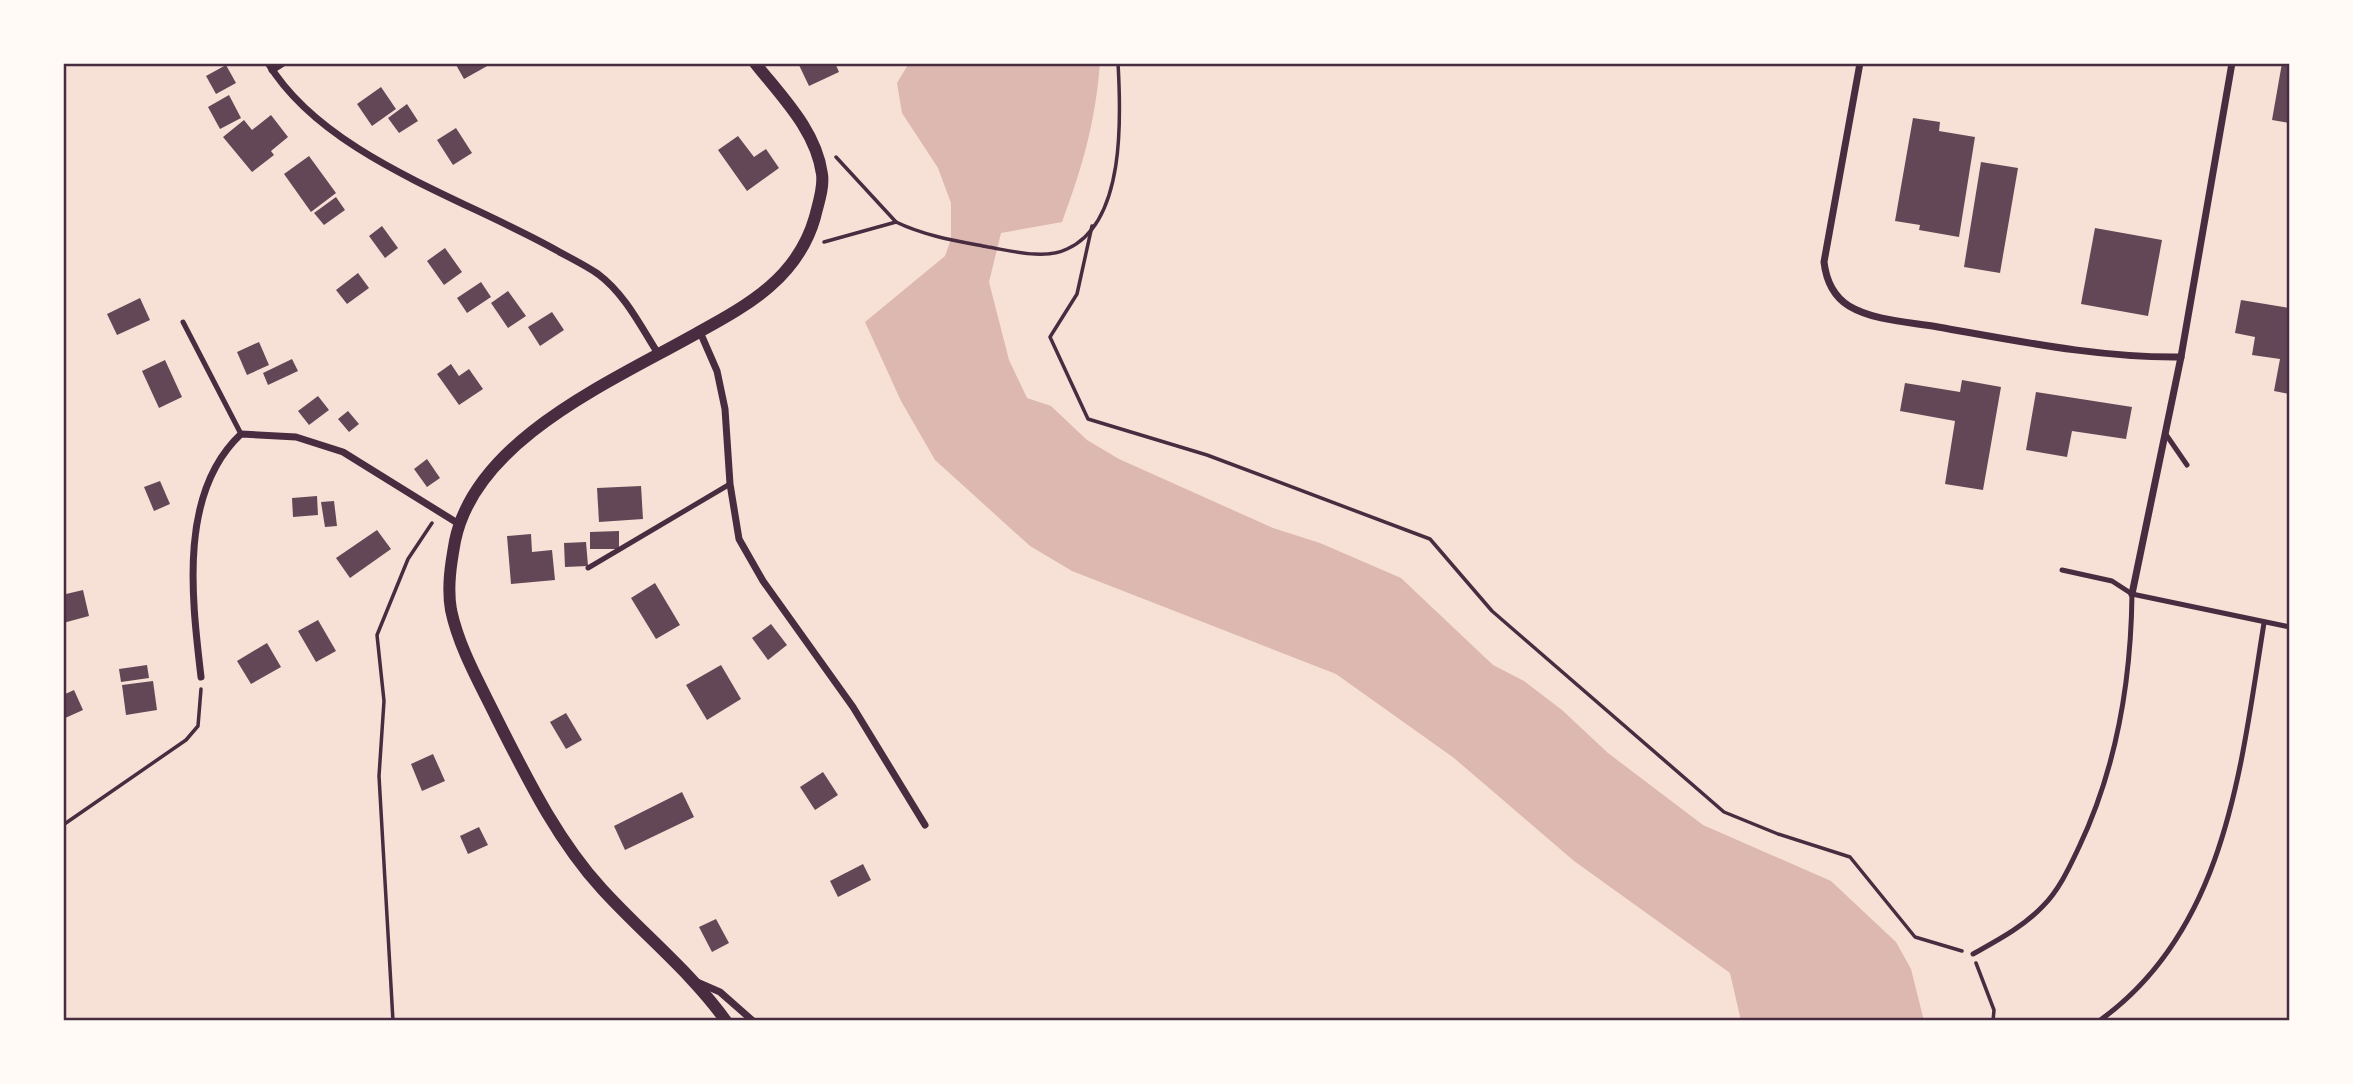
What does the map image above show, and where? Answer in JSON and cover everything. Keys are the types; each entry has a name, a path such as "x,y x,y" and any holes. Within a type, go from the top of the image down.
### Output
{"street":[{"path":"283,63 270,66 300,106 354,147 533,237 598,274 622,298 659,355"},
{"path":"726,1021 692,980 601,888 561,836 522,768 468,661 451,609 450,568 459,524 495,464 520,440 549,418 699,332 778,282 810,233 822,175 809,135 755,63"},
{"path":"1860,63 1824,261 1826,278 1843,300 1850,306 1884,317 2075,351 2181,357"},
{"path":"2132,594 2181,357 2232,63"},
{"path":"699,332 717,371 739,539 763,581 853,708 925,825"},
{"path":"201,677 192,599 194,552 205,487 224,451 241,435 296,438 343,452 459,524"},
{"path":"692,980 720,992 753,1021"}],"lane":[{"path":"183,322 241,435"},
{"path":"2165,433 2188,465"},
{"path":"588,568 730,484"},
{"path":"2062,570 2112,582 2132,594 2290,627"},
{"path":"1973,954 2026,922 2044,905 2067,873 2094,815 2113,753 2127,685 2132,651 2132,594"},
{"path":"2099,1021 2149,979 2170,951 2197,902 2231,807 2264,622"}],"path":[{"path":"1118,63 1121,122 1118,158 1111,188 1092,226 1077,294 1050,337 1088,419 1207,455 1430,539 1492,611 1724,812 1778,834 1850,857 1915,937 1973,954 1994,1010 1993,1021"},
{"path":"809,135 830,151 896,222 929,234 1005,250 1047,253 1067,249 1092,226"},
{"path":"800,248 896,222"},
{"path":"393,1021 379,776 384,701 377,635 408,559 440,512"},
{"path":"63,825 186,740 198,726 201,677"}],"shaded area":[{"path":"909,63 1100,63 1087,144 1062,222 1001,233 989,282 1009,360 1027,398 1051,406 1087,440 1119,459 1273,528 1320,543 1401,578 1493,665 1524,681 1562,710 1608,753 1703,825 1831,881 1896,942 1911,969 1924,1021 1741,1021 1730,973 1574,861 1454,758 1336,674 1072,571 1030,546 935,460 901,401 865,322 945,256 951,239 951,203 938,168 902,113 897,83"}],"building":[{"path":"455,63 488,63 489,65 464,79"},
{"path":"798,63 835,63 839,72 809,86"},
{"path":"2282,63 2290,63 2290,123 2272,120"},
{"path":"226,65 236,83 216,94 206,76"},
{"path":"381,87 396,109 372,126 357,104"},
{"path":"229,95 241,118 220,129 208,107"},
{"path":"407,104 418,121 399,133 388,118"},
{"path":"271,115 288,137 271,151 274,155 252,172 223,137 244,120 252,130"},
{"path":"1913,118 1940,122 1939,131 1975,137 1959,237 1919,230 1920,225 1895,221"},
{"path":"456,128 472,153 453,165 437,140"},
{"path":"738,136 754,157 766,149 779,168 747,191 718,150"},
{"path":"309,156 336,193 311,212 284,174"},
{"path":"1981,162 2018,168 2000,273 1964,267"},
{"path":"336,197 345,210 324,225 314,213"},
{"path":"382,226 398,248 385,258 369,236"},
{"path":"2095,228 2162,240 2148,316 2081,304"},
{"path":"445,248 462,272 444,285 427,261"},
{"path":"358,273 369,288 347,304 336,290"},
{"path":"481,282 491,297 467,313 457,298"},
{"path":"508,291 526,316 508,328 491,303"},
{"path":"140,298 150,320 117,335 107,314"},
{"path":"2241,300 2290,308 2290,394 2274,391 2280,359 2252,355 2255,337 2235,333"},
{"path":"552,312 564,330 540,346 528,327"},
{"path":"259,342 269,365 247,375 237,352"},
{"path":"292,359 298,371 268,385 263,373"},
{"path":"165,360 182,397 159,408 142,371"},
{"path":"451,364 459,376 469,369 483,389 459,405 437,374"},
{"path":"1962,380 2001,387 1983,490 1945,484 1955,421 1900,411 1905,383 1960,392"},
{"path":"2036,392 2132,407 2126,439 2072,431 2067,457 2026,450"},
{"path":"318,396 329,410 309,425 298,411"},
{"path":"348,411 359,424 349,432 338,419"},
{"path":"427,459 440,478 427,487 414,469"},
{"path":"160,481 170,504 154,511 144,487"},
{"path":"641,486 643,519 599,522 597,488"},
{"path":"317,496 318,515 293,517 292,498"},
{"path":"334,501 337,526 325,527 321,502"},
{"path":"377,530 391,549 350,578 336,558"},
{"path":"619,531 619,549 590,549 590,532"},
{"path":"531,534 532,552 552,550 555,580 511,584 507,536"},
{"path":"586,542 588,566 565,567 564,543"},
{"path":"655,583 680,625 656,639 631,598"},
{"path":"63,588 66,594 83,590 89,616 63,623"},
{"path":"318,620 336,651 316,662 298,631"},
{"path":"771,624 787,645 768,660 752,638"},
{"path":"267,643 281,667 251,684 237,661"},
{"path":"147,665 149,678 121,682 119,669"},
{"path":"721,665 741,699 707,720 686,685"},
{"path":"153,681 157,710 126,715 122,685"},
{"path":"74,690 83,710 63,719 63,695"},
{"path":"566,713 582,740 566,749 550,722"},
{"path":"433,754 445,781 422,791 411,764"},
{"path":"823,772 838,795 815,810 800,787"},
{"path":"682,792 694,817 625,850 614,826"},
{"path":"479,827 488,845 468,854 460,836"},
{"path":"863,864 871,880 838,897 830,881"},
{"path":"716,919 729,943 712,952 699,927"}]}
